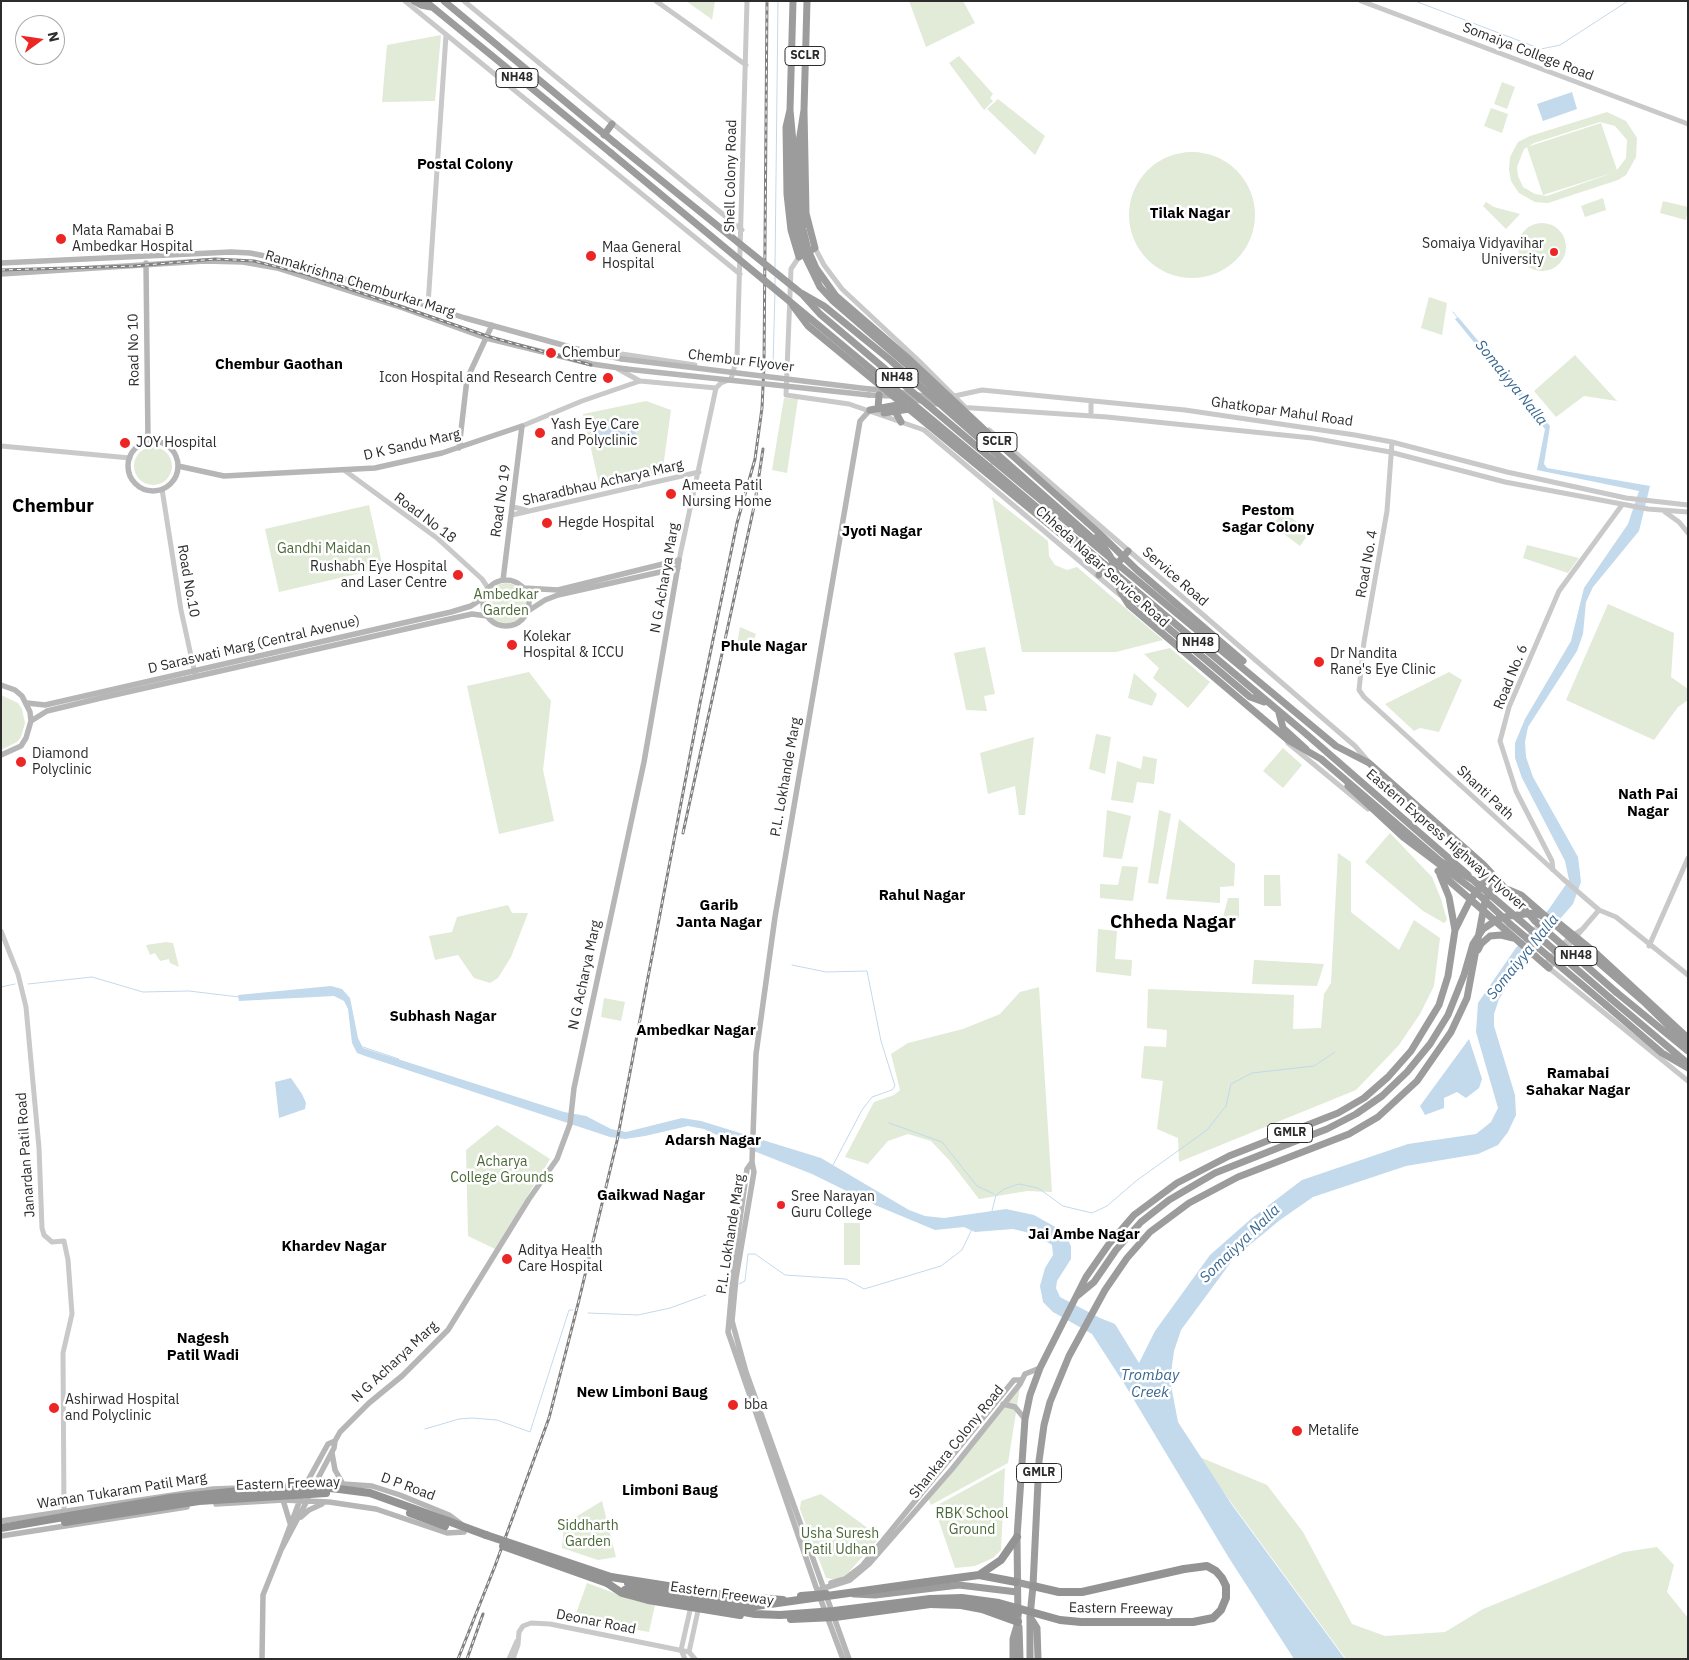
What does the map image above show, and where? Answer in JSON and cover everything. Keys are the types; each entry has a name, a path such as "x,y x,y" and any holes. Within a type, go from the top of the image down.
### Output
{"highway":[{"path":"414,1 421,6 432,7"},
{"name":"NH48","path":"425,1 612,153 989,467 1129,580 1239,666 1256,677 1336,746 1369,763 1491,873 1535,921 1643,1015 1688,1051"},
{"name":"NH48","path":"444,1 604,135 802,294 820,314 994,461 1279,712"},
{"name":"SCLR","path":"793,1 790,110 797,230 803,252 820,287 832,300 1093,533 1106,550 1117,579 1131,598 1250,697 1269,704"},
{"name":"SCLR","path":"807,1 804,110 799,142 796,194 808,250 816,268 836,296 910,360 1006,450 1099,532 1137,570 1244,661 1256,677"},
{"path":"790,110 786,126 787,194 791,230 799,257 815,248 806,213 804,110"},
{"path":"604,135 612,124"},
{"path":"802,294 824,306 889,359 930,397 1091,536 1118,563 1129,580"},
{"path":"793,305 808,326 874,381 882,392 891,395 906,407 928,429 1079,550 1104,567 1129,580"},
{"path":"876,411 882,392"},
{"path":"876,411 906,407"},
{"path":"876,411 895,411 906,407"},
{"path":"895,411 901,422"},
{"path":"1118,563 1128,551"},
{"path":"1098,575 1104,567"},
{"path":"1117,579 1120,591 1129,605 1280,733 1298,747 1321,758 1440,861 1473,880"},
{"path":"1279,712 1283,728 1404,836 1476,892 1510,924 1662,1053 1688,1066"},
{"name":"Eastern Express Highway Flyover","path":"1279,712 1688,1066"},
{"path":"1432,859 1449,897 1455,930"},
{"path":"1438,871 1547,966"},
{"name":"GMLR","path":"1020,1659 1016,1639 1018,1613 1016,1582 1025,1419 1030,1395 1040,1368 1060,1324 1086,1277 1109,1244 1134,1215 1163,1192 1229,1156 1338,1113 1364,1098 1388,1077 1412,1051 1439,1005 1448,976 1455,930 1470,900 1491,873"},
{"name":"GMLR","path":"1030,1659 1030,1616 1039,1460 1044,1425 1059,1378 1078,1335 1094,1308 1116,1273 1138,1245 1150,1232 1189,1203 1238,1177 1332,1142 1378,1117 1430,1065 1460,1016 1469,990 1482,910 1497,879"},
{"path":"1507,890 1521,895 1560,928 1643,1001 1688,1045"},
{"path":"1075,1298 1094,1282 1116,1250 1141,1222 1168,1200 1232,1164 1327,1129 1356,1114 1382,1096 1407,1072 1430,1044 1448,1015 1473,944 1483,929 1498,919 1534,913 1556,921 1597,954 1688,1038"},
{"path":"1475,958 1481,944 1490,936 1501,935 1515,939"},
{"path":"1628,988 1643,1015"},
{"name":"Eastern Freeway","path":"1,1528 179,1497 239,1491 331,1488 370,1493 465,1530 627,1587 755,1614 805,1614 930,1598 962,1598 999,1603 1060,1620 1082,1622 1193,1622 1213,1618 1221,1610 1227,1590 1216,1570 1207,1566 1184,1569 1082,1592 1059,1592 1033,1586"},
{"name":"Eastern Freeway","path":"1,1534 199,1501 333,1492 369,1498 447,1523"},
{"path":"979,1575 1001,1560 1017,1538"},
{"path":"979,1575 1033,1586"},
{"name":"Eastern Freeway","path":"627,1587 716,1602 756,1606 979,1575"},
{"path":"609,1580 698,1590 730,1596 782,1600 820,1590 875,1595 958,1585 1017,1592"},
{"path":"609,1580 622,1593 648,1600 762,1618 829,1614 928,1601 955,1600 1018,1613"},
{"path":"755,1614 780,1619 806,1620 930,1604 961,1604 1018,1622"},
{"path":"1030,1616 1037,1628 1038,1659"},
{"path":"1013,1659 1016,1639"}],"main road":[{"name":"Ramakrishna Chemburkar Marg","path":"1,263 146,258 212,253 250,253 285,260 492,326 611,356"},
{"name":"Road No 10","path":"146,258 148,441"},
{"path":"93,260 93,269"},
{"name":"Ramakrishna Chemburkar Marg","path":"1,274 213,261 243,262 277,268 403,308 486,338 617,368"},
{"path":"459,448 467,379 492,326"},
{"name":"Chembur Flyover","path":"611,356 869,392"},
{"name":"Chembur Flyover","path":"617,368 869,392"},
{"name":"Ghatkopar Mahul Road","path":"869,392 930,397"},
{"name":"Ghatkopar Mahul Road","path":"891,395 941,406"},
{"name":"P.L. Lokhande Marg","path":"843,1659 807,1551 728,1332 735,1254 747,1169 752,1162 753,1154 756,1054 777,908 860,420 876,411"},
{"name":"D K Sandu Marg","path":"178,466 218,476 375,468 459,448 522,426"},
{"name":"Road No 19","path":"503,580 522,426"},
{"path":"148,441 162,442 169,446 177,459 178,466 174,480 162,489 153,491 137,485 129,472 130,458 137,447 148,441"},
{"path":"523,588 558,590 679,560"},
{"name":"N G Acharya Marg","path":"292,1524 306,1484 328,1444 335,1441 340,1432 369,1403 404,1374 448,1330 529,1198 557,1159 570,1124 574,1088 644,762 679,560"},
{"path":"528,611 527,595 523,588 514,582 503,580 488,588 484,598 487,616 494,623 512,626 520,622 528,611 545,600 558,595 678,568"},
{"name":"D Saraswati Marg (Central Avenue)","path":"32,721 46,711 451,612 471,606 484,598"},
{"name":"D Saraswati Marg (Central Avenue)","path":"27,703 45,705 472,614 487,616"},
{"path":"1,685 15,690 27,703 32,721 30,730 23,743 13,751 1,755"},
{"path":"1021,1380 1026,1374 1040,1368"},
{"name":"Shankara Colony Road","path":"820,1590 854,1573 888,1539 1020,1384 1021,1380 1014,1380 888,1539"},
{"path":"1003,1404 1015,1407 1025,1419"},
{"path":"262,1659 263,1595 292,1524 307,1501 332,1452 335,1441"},
{"path":"332,1452 335,1470 343,1484"},
{"name":"Waman Tukaram Patil Marg","path":"1,1521 213,1489 306,1484"},
{"name":"D P Road","path":"306,1484 372,1486 449,1515 465,1530"},
{"path":"283,1500 292,1524"},
{"name":"Waman Tukaram Patil Marg","path":"1,1534 65,1527 201,1504 283,1500 329,1502 376,1509 447,1533 465,1530"},
{"path":"292,1524 308,1510 329,1502"},
{"name":"P.L. Lokhande Marg","path":"829,1614 849,1659"}],"street":[{"path":"405,1 740,274"},
{"path":"464,1 742,230"},
{"path":"656,1 746,65"},
{"name":"Shell Colony Road","path":"735,371 742,230 747,1"},
{"name":"Somaiya College Road","path":"1361,1 1688,124"},
{"path":"428,305 446,35"},
{"name":"Service Road","path":"815,248 824,265 842,289 957,397 965,407 1128,551 1355,746 1369,763"},
{"path":"799,257 791,269 786,395 849,404 928,429 965,407"},
{"path":"611,356 615,353 735,371 731,379 721,383 716,388 640,381 617,368"},
{"name":"D K Sandu Marg","path":"522,426 582,401 640,381"},
{"name":"N G Acharya Marg","path":"679,560 716,388"},
{"name":"Ghatkopar Mahul Road","path":"930,397 957,397 982,390 1185,410 1392,442 1507,472 1632,499 1688,505"},
{"path":"921,420 957,397"},
{"path":"1091,401 1091,416"},
{"name":"Ghatkopar Mahul Road","path":"941,406 1091,416 1312,438 1390,452 1504,482 1622,505 1688,512"},
{"name":"Chheda Nagar Service Road","path":"928,429 1098,575 1164,638 1298,752 1404,836"},
{"name":"Road No. 4","path":"1359,690 1364,642 1387,511 1392,442"},
{"path":"1,446 130,458"},
{"path":"1455,469 1457,459"},
{"name":"Road No 18","path":"344,470 438,538 482,579 488,588"},
{"name":"Sharadbhau Acharya Marg","path":"512,514 522,514 526,510 699,472"},
{"name":"Road No.10","path":"162,489 181,610 195,674"},
{"name":"Road No. 6","path":"1553,870 1552,861 1516,791 1500,741 1509,707 1559,591 1622,505"},
{"path":"512,507 526,510"},
{"path":"1663,510 1679,522 1688,533"},
{"name":"Shanti Path","path":"1359,690 1364,697 1587,900 1599,910 1616,917 1649,946 1688,975"},
{"path":"1649,946 1688,858"},
{"path":"1599,910 1547,966 1688,1081"},
{"name":"Janardan Patil Road","path":"1,931 18,974 26,1007 39,1148 42,1228 44,1235 52,1242 64,1241 67,1253 72,1314 63,1353 64,1512"},
{"path":"1643,1001 1688,1033"},
{"path":"64,1512 65,1527"},
{"path":"689,1652 698,1590"},
{"path":"685,1659 682,1650 695,1608"},
{"name":"Deonar Road","path":"512,1657 522,1626 531,1623 550,1624 682,1650"},
{"path":"682,1650 689,1652 694,1659"}],"green space":[{"path":"686,1 715,1 712,20 710,18"},
{"path":"909,1 963,1 975,23 926,47"},
{"path":"441,35 435,101 382,102 387,45"},
{"path":"959,56 993,94 990,98 993,101 984,110 949,63"},
{"path":"1502,82 1515,87 1507,109 1494,104"},
{"path":"998,99 1045,136 1035,155 987,109"},
{"path":"1491,108 1508,114 1502,133 1484,126"},
{"path":"1607,112 1626,121 1637,138 1636,157 1626,175 1618,180 1548,203 1535,202 1519,193 1511,181 1509,170 1510,157 1518,142 1530,136","holes":["1600,122 1615,126 1627,140 1626,158 1617,170 1601,123 1528,147 1534,143","1527,147 1543,195 1615,172 1547,196 1535,194 1523,187 1518,176 1517,167 1524,149"]},
{"path":"1192,152 1216,157 1227,162 1237,170 1245,180 1250,191 1255,215 1250,239 1245,250 1237,260 1227,268 1216,273 1192,278 1168,273 1157,268 1147,260 1139,250 1134,239 1129,215 1134,191 1139,180 1147,170 1157,162 1168,157"},
{"path":"1603,198 1606,210 1585,217 1581,206"},
{"path":"1663,201 1688,207 1686,220 1660,213"},
{"path":"1486,202 1494,207 1520,214 1506,229 1483,206"},
{"path":"1542,223 1551,225 1559,230 1564,238 1566,247 1564,256 1559,264 1551,269 1542,271 1533,269 1525,264 1520,256 1518,247 1520,238 1525,230 1533,225"},
{"path":"1429,297 1447,303 1442,335 1421,328"},
{"path":"1575,355 1617,401 1584,396 1556,417 1534,391"},
{"path":"784,398 798,399 787,473 772,470"},
{"path":"646,401 671,410 662,475 600,488 583,414"},
{"path":"153,447 166,453 172,466 166,479 153,485 140,479 134,466 140,453"},
{"path":"992,497 1048,541 1049,556 1055,565 1067,570 1077,567 1163,640 1116,652 1022,652"},
{"name":"Gandhi Maidan","path":"369,505 383,568 279,592 265,529"},
{"path":"1284,512 1310,532 1300,546 1272,525"},
{"path":"1527,545 1579,558 1568,573 1523,558"},
{"name":"Ambedkar Garden","path":"506,583 520,589 526,603 520,617 506,623 492,617 486,603 492,589"},
{"path":"1608,604 1674,633 1671,677 1688,689 1688,700 1678,707 1654,740 1566,700"},
{"path":"740,627 756,634 750,651 736,650"},
{"path":"985,647 995,694 984,696 987,711 966,710 954,653"},
{"path":"1170,648 1210,682 1188,708 1153,678 1159,668 1144,654"},
{"path":"529,672 551,701 543,770 554,821 499,834 467,686"},
{"path":"1449,672 1462,680 1439,732 1420,728 1414,731 1385,704"},
{"path":"1134,673 1157,694 1152,706 1128,698"},
{"path":"1,695 18,703 22,709 25,723 21,737 17,742 1,750"},
{"path":"1096,734 1111,737 1105,774 1089,769"},
{"path":"1034,737 1025,815 1019,815 1015,786 988,794 980,753"},
{"path":"1283,748 1302,765 1283,788 1263,771"},
{"path":"1143,756 1157,759 1154,784 1137,782 1133,803 1111,800 1117,761 1141,769"},
{"path":"1107,810 1131,816 1122,859 1103,857"},
{"path":"1159,810 1171,814 1158,884 1148,883"},
{"path":"1179,819 1235,864 1234,886 1220,887 1220,903 1166,899"},
{"path":"1390,833 1432,877 1447,920 1444,923 1423,911 1365,862"},
{"path":"1338,853 1351,862 1351,912 1399,950 1414,920 1440,938 1434,986 1420,1014 1399,1045 1356,1090 1179,1162 1178,1138 1157,1129 1163,1081 1141,1078 1144,1046 1166,1047 1167,1030 1147,1028 1148,989 1294,995 1293,1029 1321,1028 1324,994 1331,983"},
{"path":"1122,866 1138,867 1133,901 1100,898 1100,884 1118,885"},
{"path":"1264,875 1280,875 1281,906 1264,906"},
{"path":"1228,898 1239,898 1239,918 1223,917"},
{"path":"508,905 512,913 528,913 511,957 498,978 490,983 474,978 458,955 435,960 429,936 452,932 457,917"},
{"path":"1098,929 1117,931 1115,959 1132,960 1131,976 1096,972"},
{"path":"166,942 173,943 179,967 170,963 169,959 160,961 155,953 150,955 146,945"},
{"path":"1254,960 1324,964 1317,986 1252,984"},
{"path":"1039,987 1052,1192 1027,1191 979,1199 949,1160 931,1141 908,1134 888,1141 868,1164 845,1157 874,1102 894,1095 900,1090 891,1054 908,1043 963,1029 1000,1014 1020,992"},
{"path":"604,998 625,1002 621,1021 601,1017"},
{"name":"Acharya College Grounds","path":"497,1125 550,1159 495,1249 468,1236 466,1150"},
{"path":"844,1223 860,1223 860,1265 844,1265"},
{"path":"1020,1387 1008,1463 931,1505 928,1498"},
{"path":"1197,1456 1267,1485 1303,1532 1352,1624 1385,1636 1445,1632 1483,1609 1624,1552 1657,1547 1674,1565 1667,1592 1688,1618 1688,1659 1346,1659"},
{"name":"RBK School Ground","path":"1005,1468 1001,1550 993,1558 975,1566 955,1568 934,1507"},
{"name":"Usha Suresh Patil Udhan","path":"821,1494 880,1537 848,1573 838,1580 826,1578 800,1509 801,1501"},
{"name":"Siddharth Garden","path":"602,1501 616,1557 598,1560 562,1548 564,1524"},
{"path":"587,1583 633,1600 655,1605 649,1632 574,1619"}],"water":[{"path":"1572,92 1577,109 1543,121 1537,104"},
{"name":"Trombay Creek","path":"1458,317 1550,426 1544,464 1547,468 1650,486 1639,531 1593,587 1586,602 1583,634 1577,651 1528,727 1525,742 1526,757 1533,777 1578,857 1581,882 1573,904 1526,958 1499,999 1494,1014 1494,1026 1515,1095 1516,1115 1508,1132 1498,1145 1478,1154 1406,1166 1313,1197 1280,1220 1234,1258 1181,1330 1174,1351 1170,1380 1178,1422 1232,1505 1345,1659 1294,1659 1229,1558 1125,1385 1092,1334 1053,1312 1043,1302 1040,1286 1045,1268 1053,1255 1052,1245 1034,1234 1013,1229 975,1232 964,1227 935,1230 875,1205 812,1174 704,1129 688,1126 625,1139 610,1137 365,1056 357,1053 352,1043 348,1009 344,1001 334,996 239,1001 238,995 331,986 342,989 350,998 358,1038 363,1048 564,1112 586,1116 611,1129 626,1132 682,1118 701,1121 821,1158 909,1210 925,1216 944,1218 1006,1209 1034,1215 1059,1229 1066,1236 1071,1246 1071,1259 1057,1281 1056,1288 1060,1297 1115,1324 1139,1363 1155,1331 1210,1255 1252,1218 1302,1180 1408,1144 1476,1134 1491,1122 1498,1108 1476,1032 1478,1003 1515,949 1549,909 1569,880 1565,861 1522,778 1515,758 1515,743 1525,719 1571,641 1584,588 1628,524 1639,491 1537,470 1545,429 1455,319"},
{"path":"608,419 610,426 633,422 637,439 601,446 596,421"},
{"path":"1469,1039 1482,1079 1479,1088 1466,1098 1457,1092 1444,1098 1444,1108 1425,1115 1420,1106"},
{"path":"291,1078 302,1094 306,1103 305,1109 279,1118 275,1082"}],"waterway":[{"path":"775,268 778,1"},
{"path":"1415,1 1541,49 1560,45 1628,1"},
{"path":"775,277 775,285"},
{"path":"773,365 775,292"},
{"name":"Somaiyya Nalla","path":"1453,312 1457,317"},
{"path":"792,965 826,972 867,971 881,1041 895,1086 892,1090 872,1097 862,1110 833,1165"},
{"path":"28,984 92,977 143,992 189,991 239,997"},
{"path":"1,987 15,984"},
{"path":"363,1047 399,1059"},
{"path":"992,1211 996,1195 1004,1189 1019,1184 1038,1188 1063,1206 1092,1213 1107,1206 1136,1181 1207,1130 1226,1106 1231,1084 1252,1073 1314,1066 1335,1052"},
{"path":"889,1123 942,1142 977,1186 994,1194"},
{"path":"739,1284 745,1281 748,1254 755,1254 785,1275 846,1279 864,1289 941,1266 962,1250 972,1229"},
{"path":"714,1292 729,1287"},
{"path":"588,1313 638,1315 670,1308 706,1295"},
{"path":"425,1429 459,1419 472,1418 497,1420 530,1432 569,1310 573,1310"}],"railway":[{"path":"458,1659 495,1566 549,1418 579,1300 617,1141 700,703 737,523 755,459 762,408 764,365 767,1"},
{"path":"1,270 134,266 215,259 254,261 306,274 487,336 591,365"},
{"path":"683,833 755,502 763,449"},
{"path":"467,1659 483,1614"}],"place":[{"name":"Mata Ramabai B Ambedkar Hospital","path":"61,239"},
{"name":"Somaiya Vidyavihar University","path":"1554,252"},
{"name":"Maa General Hospital","path":"591,256"},
{"name":"Chembur","path":"551,353"},
{"name":"Icon Hospital and Research Centre","path":"608,378"},
{"name":"Yash Eye Care and Polyclinic","path":"540,433"},
{"name":"JOY Hospital","path":"125,443"},
{"name":"Ameeta Patil Nursing Home","path":"671,494"},
{"name":"Hegde Hospital","path":"547,523"},
{"name":"Rushabh Eye Hospital and Laser Centre","path":"458,575"},
{"name":"Kolekar Hospital & ICCU","path":"512,645"},
{"name":"Dr Nandita Rane's Eye Clinic","path":"1319,662"},
{"name":"Diamond Polyclinic","path":"21,762"},
{"name":"Sree Narayan Guru College","path":"781,1205"},
{"name":"Aditya Health Care Hospital","path":"507,1259"},
{"name":"bba","path":"733,1405"},
{"name":"Ashirwad Hospital and Polyclinic","path":"54,1408"},
{"name":"Metalife","path":"1297,1431"}],"district":[{"name":"Postal Colony","path":"465,165"},
{"name":"Tilak Nagar","path":"1190,214"},
{"name":"Chembur Gaothan","path":"279,365"},
{"name":"Chembur","path":"53,507"},
{"name":"Pestom Sagar Colony","path":"1268,520"},
{"name":"Jyoti Nagar","path":"882,532"},
{"name":"Phule Nagar","path":"764,647"},
{"name":"Nath Pai Nagar","path":"1648,804"},
{"name":"Rahul Nagar","path":"922,896"},
{"name":"Garib Janta Nagar","path":"719,914"},
{"name":"Chheda Nagar","path":"1173,923"},
{"name":"Subhash Nagar","path":"443,1017"},
{"name":"Ambedkar Nagar","path":"696,1031"},
{"name":"Ramabai Sahakar Nagar","path":"1578,1082"},
{"name":"Adarsh Nagar","path":"713,1141"},
{"name":"Gaikwad Nagar","path":"651,1196"},
{"name":"Jai Ambe Nagar","path":"1084,1235"},
{"name":"Khardev Nagar","path":"334,1247"},
{"name":"Nagesh Patil Wadi","path":"203,1348"},
{"name":"New Limboni Baug","path":"642,1393"},
{"name":"Limboni Baug","path":"670,1491"}]}
